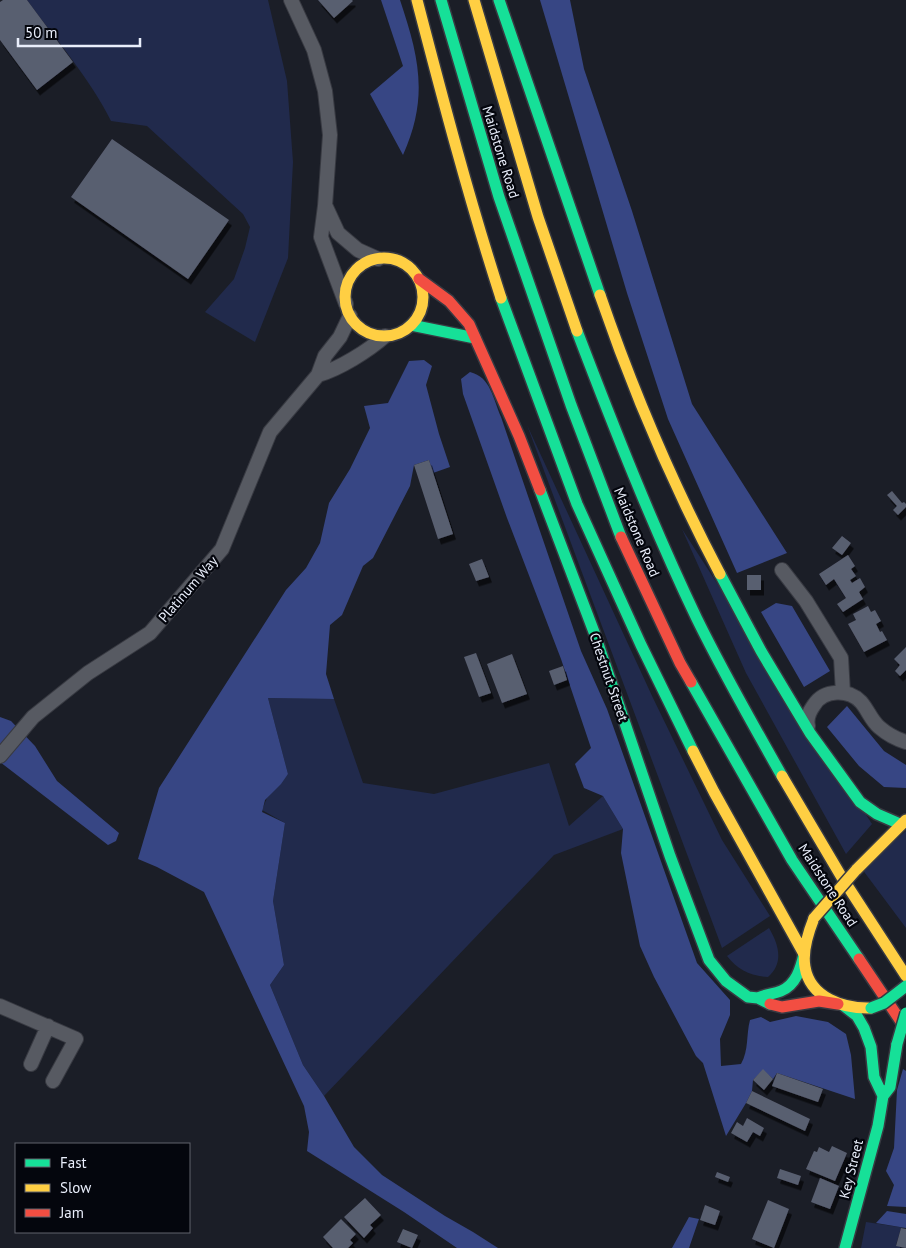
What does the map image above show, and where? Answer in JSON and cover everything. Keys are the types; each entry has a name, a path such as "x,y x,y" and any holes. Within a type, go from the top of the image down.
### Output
{"main road":[{"path":"417,0 448,121 506,314 577,504 641,645 714,792 804,954"},
{"name":"Maidstone Road","path":"442,0 498,197 570,405 620,533 680,663 792,860 906,1029"},
{"name":"Maidstone Road","path":"474,0 522,166 560,282 653,520 698,619 781,776 868,921 906,976"},
{"path":"499,0 604,304 657,443 694,524 761,651 810,733 860,802 877,814 903,822 856,870 814,918 798,972 791,983 781,991 766,993 758,998"},
{"path":"390,258 402,262 412,270 419,280 422,291 422,304 418,315 411,325 394,334 385,336 365,331 356,324 348,310 346,292 349,280 356,270 366,263 378,259 390,258"},
{"name":"Chestnut Street","path":"419,280 448,301 469,324 520,436 594,632 670,856 709,960 726,981 748,997 758,998 778,1007 819,1001 855,1008 871,1008 884,1003 906,986"},
{"path":"411,325 475,338"},
{"name":"Key Street","path":"804,954 804,968 808,978 817,990 857,1016 864,1028 871,1047 874,1077 882,1096 878,1126 845,1248"},
{"name":"Key Street","path":"882,1096 890,1087 897,1044 906,1013"}],"street":[{"path":"291,0 314,50 325,91 330,135 321,237 348,310"},
{"path":"325,206 338,233 358,250 378,259"},
{"name":"Platinum Way","path":"0,756 33,717 88,673 150,633 222,549 270,432 318,375 325,356 340,337 348,310"},
{"name":"Platinum Way","path":"318,375 330,371 373,346 385,336"},
{"path":"782,570 806,601 841,658 843,693"},
{"path":"810,733 808,717 816,701 826,694 843,693 860,701 872,719 884,731 906,742"},
{"path":"0,1006 76,1039 53,1081"},
{"path":"30,1064 48,1026"}],"shaded area":[{"path":"27,0 268,0 287,81 293,162 288,258 255,342 205,312 234,279 250,227 243,214 147,126 111,121 83,74"},
{"path":"381,0 400,0 416,59 418,95 416,114 403,155 370,94 403,66"},
{"path":"540,0 570,0 584,69 632,211 692,404 787,553 737,573 668,419 627,293"},
{"path":"424,360 432,366 426,385 450,467 433,473 429,460 414,465 410,486 373,558 363,566 342,615 330,625 326,674 334,699 268,698 288,774 265,800 262,812 285,823 273,901 284,965 270,985 303,1065 354,1147 382,1175 498,1248 457,1248 307,1151 309,1132 304,1106 204,892 138,859 159,788 286,590 306,568 320,543 329,503 350,469 370,428 364,406 388,403 409,361"},
{"path":"470,372 483,379 493,396 581,651 607,709 697,963 730,1000 730,1015 720,1039 721,1066 741,1064 744,1059 750,1020 761,1017 770,1022 796,1016 828,1022 846,1034 851,1055 855,1099 777,1073 773,1079 763,1070 753,1080 752,1091 726,1136 703,1063 696,1056 654,977 640,946 621,853 623,829 603,796 584,788 575,764 591,748 561,659 507,518 463,394 461,379"},
{"path":"527,425 653,698 722,840 770,916 722,948"},
{"path":"682,529 872,824 846,854 746,673"},
{"path":"776,603 792,606 830,671 804,687 761,612"},
{"path":"268,698 334,699 363,783 434,794 549,763 569,826 603,796 623,829 554,855 324,1096 303,1065 270,985 284,965 273,901 285,823 262,810 267,798 288,774"},
{"path":"847,706 884,751 906,765 906,788 884,787 859,766 827,727"},
{"path":"0,717 11,721 35,746 57,781 119,833 116,841 108,845 0,762"},
{"path":"906,831 906,928 862,869"},
{"path":"769,928 777,947 778,960 773,972 768,977 745,971 727,956"},
{"path":"903,1069 906,1071 906,1207 887,1206 894,1185 886,1171 894,1148 897,1090"},
{"path":"887,1211 906,1214 906,1228 876,1223"},
{"path":"689,1217 699,1219 689,1248 672,1248"},
{"path":"866,1222 906,1228 901,1228 896,1245 906,1248 861,1248"}],"building":[{"path":"3,0 27,0 73,62 37,90 0,40 0,2"},
{"path":"318,0 352,0 353,1 334,18"},
{"path":"112,139 229,220 188,279 71,197"},
{"path":"429,460 453,534 438,539 414,465"},
{"path":"892,491 902,503 906,504 906,507 898,515 893,510 897,506 887,495"},
{"path":"842,536 851,543 842,555 832,548"},
{"path":"848,555 855,566 851,569 856,576 850,580 852,583 860,578 865,587 859,592 863,599 843,612 837,604 846,598 834,579 826,585 819,574"},
{"path":"482,559 489,577 476,581 469,564"},
{"path":"747,575 761,575 761,590 747,590"},
{"path":"868,606 871,612 875,610 881,621 876,624 887,640 864,652 848,624 856,620 853,614"},
{"path":"906,647 906,670 900,676 895,671 900,665 894,659"},
{"path":"476,653 491,693 479,697 464,657"},
{"path":"512,654 527,694 502,703 487,664"},
{"path":"563,666 567,680 554,685 549,671"},
{"path":"763,1069 773,1079 764,1090 753,1080"},
{"path":"777,1073 823,1089 818,1102 772,1086"},
{"path":"752,1091 810,1119 805,1131 746,1103"},
{"path":"747,1118 764,1128 760,1136 753,1132 747,1142 731,1133 737,1122 743,1126"},
{"path":"832,1146 847,1153 835,1181 806,1169 814,1151 817,1152 819,1147 829,1152"},
{"path":"780,1169 801,1176 798,1185 777,1178"},
{"path":"717,1172 730,1177 728,1182 715,1177"},
{"path":"820,1178 839,1186 830,1209 811,1202"},
{"path":"365,1198 381,1215 370,1225 373,1228 364,1238 344,1217"},
{"path":"768,1200 789,1209 774,1248 752,1239"},
{"path":"705,1205 720,1211 715,1225 700,1220"},
{"path":"341,1219 356,1234 350,1240 353,1243 348,1248 333,1248 323,1237"},
{"path":"901,1228 906,1229 906,1248 896,1246"},
{"path":"403,1229 418,1235 412,1248 397,1242"}],"traffic: fast":[{"path":"441,0 499,197 571,405 621,537"},
{"path":"499,0 600,295"},
{"path":"501,298 577,504 641,645 693,751"},
{"path":"411,325 475,338"},
{"path":"577,331 634,476 680,584 717,659 782,776"},
{"path":"540,490 594,632 670,856 709,960 726,981 748,997 758,998 770,1004"},
{"path":"720,574 761,651 810,733 860,802 877,814 900,824"},
{"path":"691,682 792,860 859,959"},
{"path":"758,998 781,991 790,985 799,970 804,954"},
{"path":"871,1008 884,1003 906,986"},
{"path":"844,1006 857,1016 864,1028 871,1047 874,1077 883,1096"},
{"path":"897,1044 906,1013"},
{"path":"845,1248 878,1126 883,1096 890,1087 897,1044"}],"traffic: slow":[{"path":"417,0 467,187 501,298"},
{"path":"474,0 538,217 577,331"},
{"path":"384,258 399,261 411,270 420,282 423,297 420,312 411,324 399,333 384,336 369,333 357,324 348,312 345,297 348,282 357,270 369,261 384,258"},
{"path":"600,295 626,367 655,437 686,506 720,574"},
{"path":"693,751 804,954"},
{"path":"782,776 841,876 906,976"},
{"path":"856,870 906,820"},
{"path":"814,918 856,870"},
{"path":"814,918 804,955 808,978 821,994 840,1004 871,1008"}],"traffic: jam":[{"path":"419,279 449,301 469,324 519,436 540,490"},
{"path":"621,537 680,663 691,682"},
{"path":"859,959 906,1029"},
{"path":"770,1004 782,1007 819,1001 838,1004"}]}
